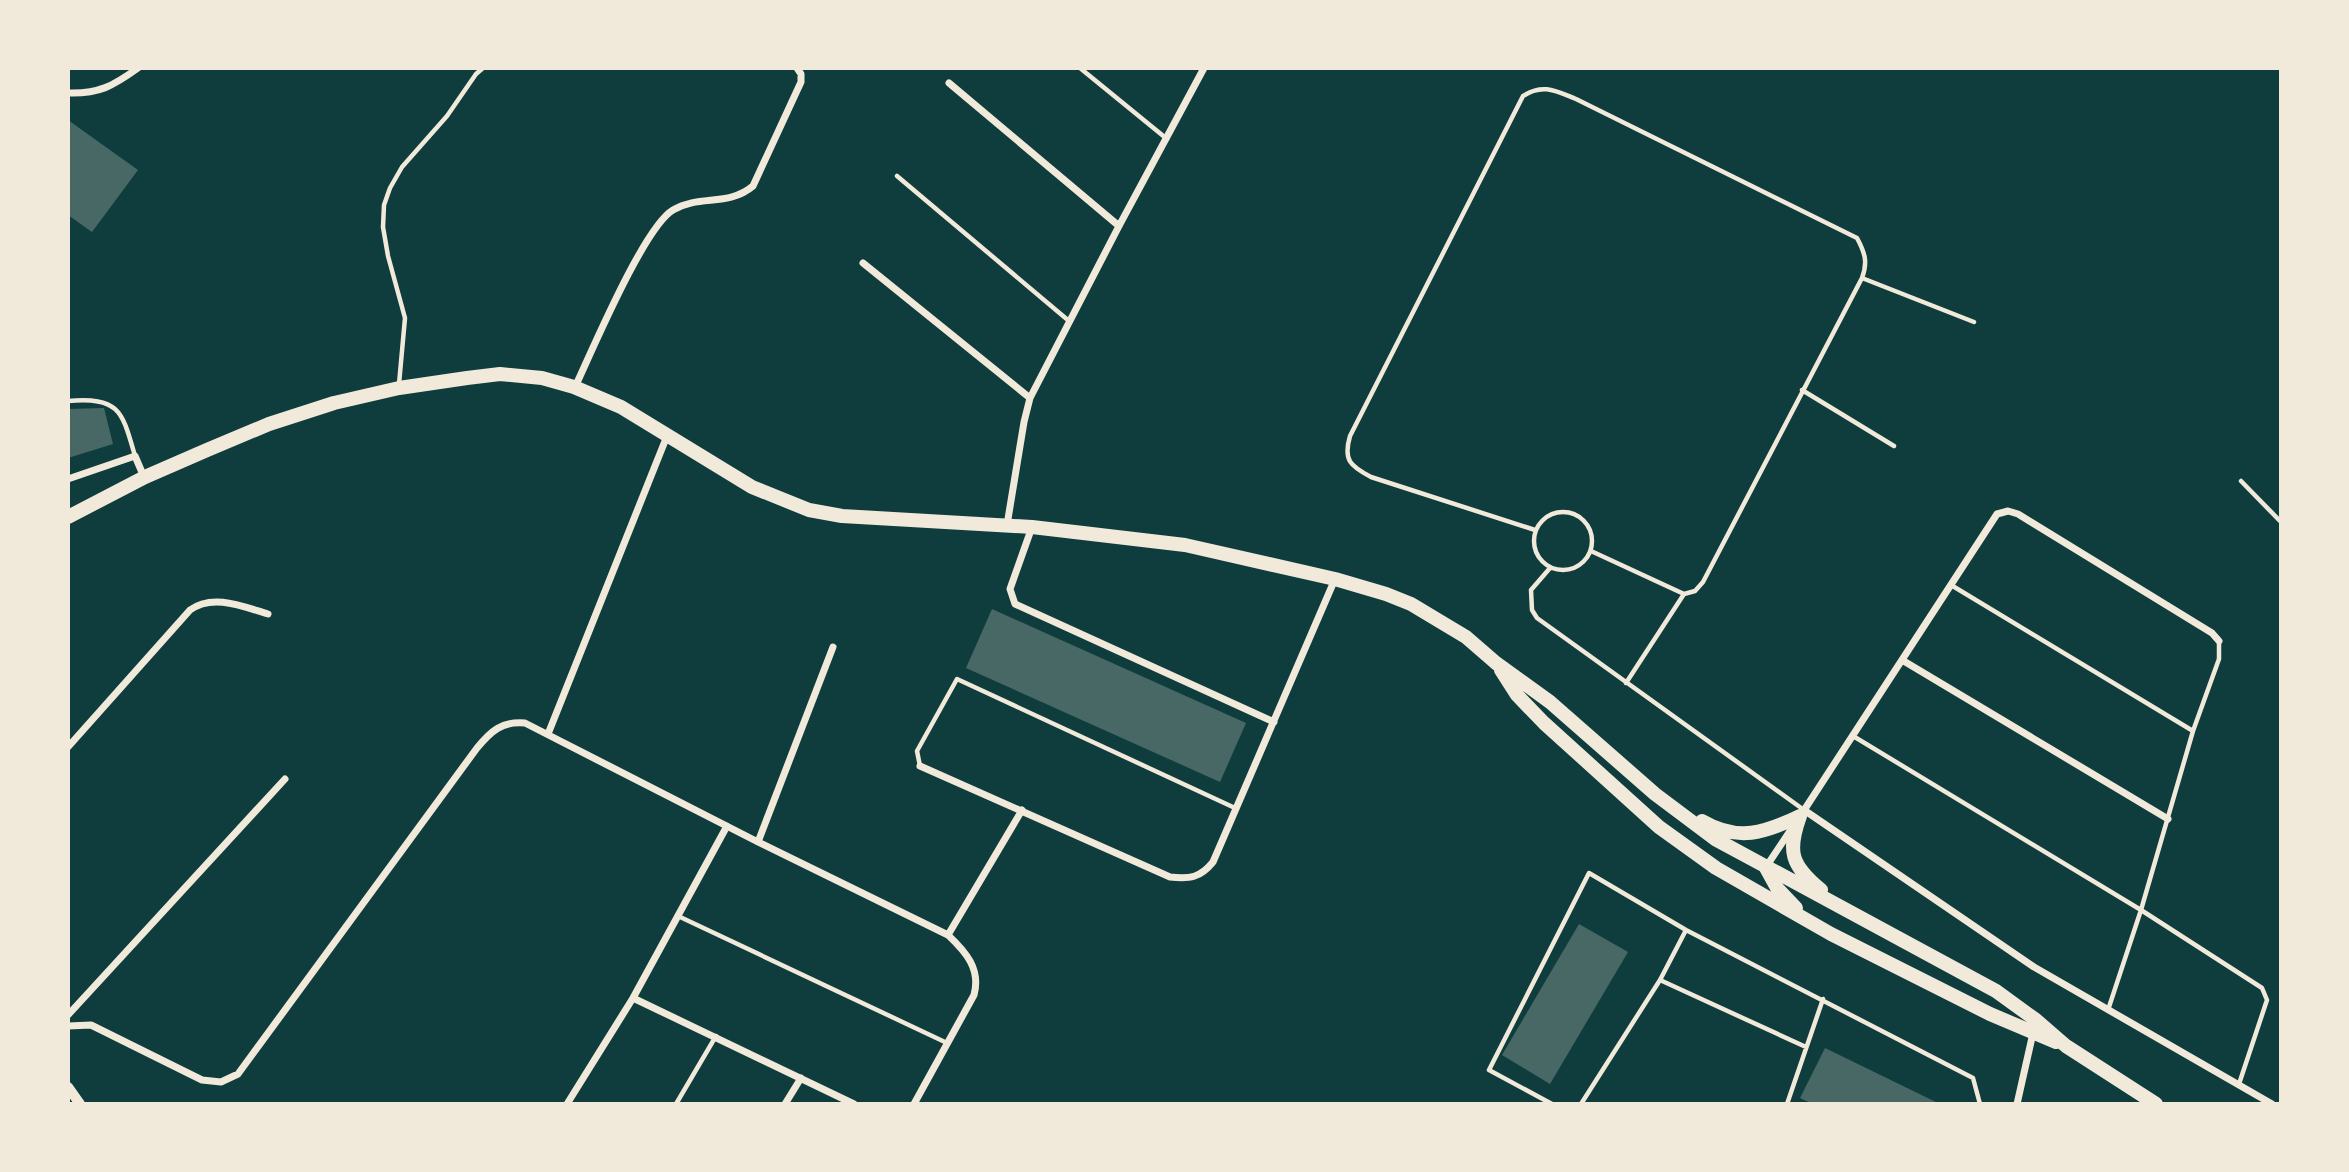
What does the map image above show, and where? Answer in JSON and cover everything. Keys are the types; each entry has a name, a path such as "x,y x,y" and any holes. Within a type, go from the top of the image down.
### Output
{"highway":[{"path":"68,517 145,477 269,424 334,403 399,388 500,374 542,378 574,387 621,407 751,486 809,510 854,517 1032,527 1185,545 1335,579 1411,604 1466,637 1496,663 1550,702 1655,794 1715,839 1996,991 2035,1026 2156,1104"},
{"path":"1496,663 1517,695 1544,723 1658,827 1716,868 1831,934 1990,1014 2035,1026"},
{"path":"1655,794 1712,827 1736,834 1761,833 1802,813"},
{"path":"1802,813 1792,839 1792,853 1811,882 1844,908"},
{"path":"1766,868 1777,888 1793,906 1831,934"}],"street":[{"path":"68,93 111,87 138,68"},
{"path":"574,387 628,277 661,219 672,210 687,204 733,198 754,186 801,82 801,74 797,68"},
{"path":"1007,525 1030,398 1204,68"},
{"path":"949,83 1119,226"},
{"path":"863,263 1030,398"},
{"path":"548,734 667,435"},
{"path":"68,479 135,456 145,477"},
{"path":"1766,868 1997,514 2008,511 2030,521 2212,632 2219,640"},
{"path":"1032,527 1010,589 1015,604 1274,722"},
{"path":"920,766 1170,877 1190,879 1203,874 1213,862 1335,579"},
{"path":"68,747 190,610 200,603 221,601 268,614"},
{"path":"758,842 833,647"},
{"path":"1902,660 2168,819"},
{"path":"68,1026 91,1025 202,1080 221,1082 238,1074 486,736 510,722 525,723 948,935 966,952 975,971 977,982 974,995 914,1104"},
{"path":"68,1015 285,779"},
{"path":"948,935 1022,810"},
{"path":"1802,813 2034,967 2272,1104"},
{"path":"567,1104 632,998 727,826"},
{"path":"632,998 854,1104"},
{"path":"2017,1104 2035,1026"},
{"path":"785,1104 801,1077"},
{"path":"68,1087 80,1104"}],"lane":[{"path":"399,388 405,318 388,256 383,227 384,205 402,167 447,116 483,68"},
{"path":"1080,68 1168,139"},
{"path":"1535,530 1371,477 1356,470 1348,459 1346,448 1523,96 1534,89 1551,89 1857,239 1865,254 1866,268 1862,278 1703,582 1695,592 1684,594 1591,551"},
{"path":"897,176 1070,322"},
{"path":"1862,278 1974,322"},
{"path":"1802,390 1894,446"},
{"path":"68,401 101,401 115,407 125,421 135,456"},
{"path":"2241,481 2281,522"},
{"path":"1569,512 1586,522 1591,531 1591,551 1587,560 1579,566 1560,570 1550,568 1538,556 1535,530 1549,515 1569,512"},
{"path":"1550,568 1531,590 1532,610 1537,618 1802,813"},
{"path":"1951,585 2193,731"},
{"path":"1626,683 1684,594"},
{"path":"2108,1011 2141,910 2193,731 2220,659 2219,640"},
{"path":"920,766 917,751 957,679 1236,809"},
{"path":"1853,736 2141,910 2262,988 2267,1000 2239,1084"},
{"path":"1552,1104 1489,1070 1589,873 1686,930 1973,1078 1980,1104"},
{"path":"678,916 948,1043"},
{"path":"1581,1104 1660,981 1686,930"},
{"path":"1660,981 1806,1047"},
{"path":"1787,1104 1823,999"},
{"path":"676,1104 716,1036"}],"building":[{"path":"68,120 138,170 92,232 68,215"},
{"path":"104,408 113,444 68,458 68,409"},
{"path":"992,609 1246,723 1220,782 966,668"},
{"path":"1579,924 1628,952 1550,1084 1502,1055"},
{"path":"1825,1048 1940,1104 1813,1104 1800,1098"}]}
